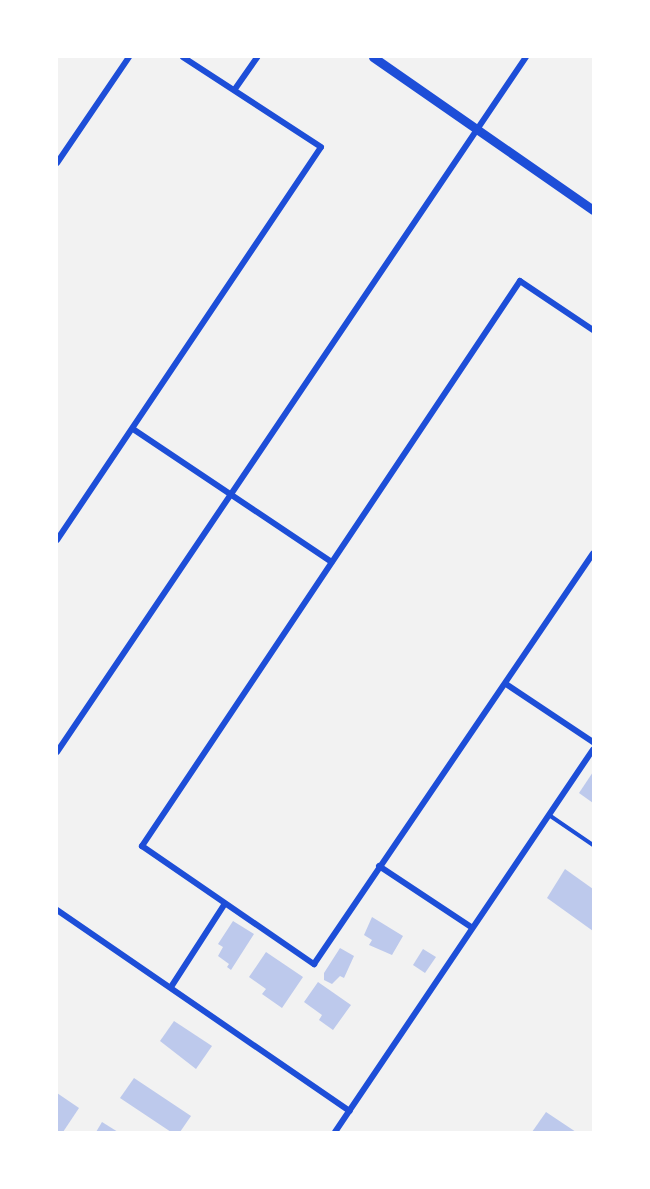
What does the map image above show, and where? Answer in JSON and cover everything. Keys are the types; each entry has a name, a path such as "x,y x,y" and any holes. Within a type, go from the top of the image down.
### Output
{"street":[{"path":"57,163 129,57"},
{"path":"57,540 321,147 236,89 183,57"},
{"path":"236,89 257,57"},
{"path":"373,57 593,210"},
{"path":"57,752 526,57"},
{"path":"593,330 520,281 142,846 224,905 314,964 593,554"},
{"path":"133,429 332,562"},
{"path":"506,684 593,742"},
{"path":"335,1132 471,927 593,750"},
{"path":"380,866 471,927"},
{"path":"171,987 224,905"},
{"path":"57,910 350,1111"}],"lane":[{"path":"549,814 593,845"}],"building":[{"path":"593,772 593,803 579,793"},
{"path":"565,869 593,889 593,931 547,898"},
{"path":"372,917 403,936 392,955 369,945 372,940 364,935"},
{"path":"233,921 254,934 231,970 227,967 229,964 218,956 223,947 218,944"},
{"path":"340,948 354,956 344,978 340,976 332,984 324,980 324,973"},
{"path":"423,949 436,957 425,973 413,965"},
{"path":"266,952 303,977 282,1008 262,994 266,989 249,977"},
{"path":"318,982 351,1005 333,1030 319,1020 322,1015 304,1002"},
{"path":"174,1021 212,1046 196,1069 160,1041"},
{"path":"134,1078 191,1116 180,1132 171,1132 120,1098"},
{"path":"57,1093 79,1108 63,1132 57,1132"},
{"path":"546,1112 576,1132 532,1132"},
{"path":"102,1122 118,1132 96,1132"}]}
